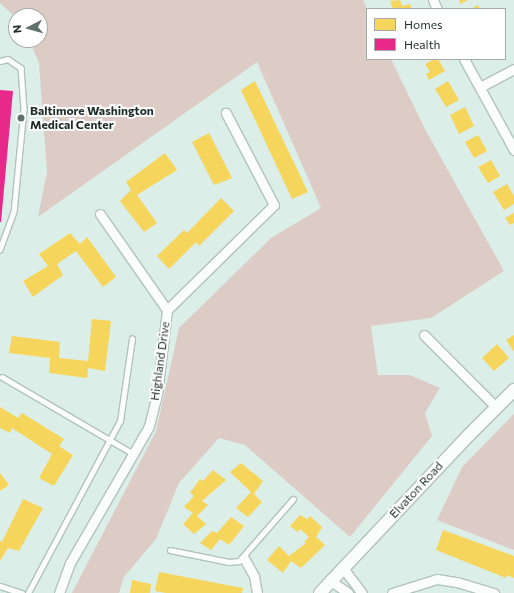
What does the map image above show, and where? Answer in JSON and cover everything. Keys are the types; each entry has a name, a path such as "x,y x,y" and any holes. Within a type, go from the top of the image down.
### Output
{"street":[{"path":"465,60 514,150"},
{"path":"480,86 514,69"},
{"name":"Highland Drive","path":"59,593 70,563 149,426 157,394 167,310 274,205 226,114"},
{"path":"100,214 167,310"},
{"path":"424,335 496,407"},
{"name":"Elvaton Road","path":"320,593 496,407 514,390"},
{"path":"244,558 254,576 257,593"},
{"path":"343,568 362,593"},
{"path":"392,593 437,580 457,582 494,593"},
{"path":"331,581 348,593"}],"lane":[{"path":"0,61 8,59 21,68 24,109 14,212 0,250"},
{"path":"28,593 108,439 120,421 132,338"},
{"path":"2,377 134,454"},
{"path":"170,550 229,562 244,558 293,499"},
{"path":"0,586 22,593"}],"shaded area":[{"path":"0,0 363,0 367,8 366,60 391,60 425,129 504,271 431,318 371,326 378,375 410,375 440,388 425,413 432,436 350,537 245,445 219,438 179,483 156,539 124,577 119,593 72,593 156,431 179,328 271,238 321,208 257,62 38,217 47,172 39,63 32,48 48,48 48,8 8,8 8,10 0,3"},
{"path":"514,414 514,550 437,520 462,467"}],"building: Homes":[{"path":"400,0 402,6 410,4 412,8 393,8 390,1"},
{"path":"459,0 468,0 460,4"},
{"path":"478,5 480,8 473,8"},
{"path":"432,60 439,60 445,71 429,80 426,74 430,72 425,64"},
{"path":"255,81 308,192 292,199 241,90"},
{"path":"448,81 459,100 446,107 435,89"},
{"path":"465,107 474,126 459,134 450,115"},
{"path":"209,133 232,178 214,185 192,142"},
{"path":"478,135 487,151 474,158 465,142"},
{"path":"165,153 177,170 137,195 157,223 144,232 120,201 131,190 126,182"},
{"path":"491,160 500,176 488,183 478,167"},
{"path":"507,184 514,196 514,204 504,210 493,192"},
{"path":"221,198 234,211 199,246 196,242 169,269 157,256 184,230 187,233"},
{"path":"514,213 514,223 510,225 505,218"},
{"path":"70,233 80,244 87,237 116,277 103,287 76,251 57,264 63,275 33,297 23,281 48,266 39,254"},
{"path":"92,319 111,321 105,371 88,368 87,378 49,373 50,358 9,353 12,336 60,342 59,358 88,361"},
{"path":"514,335 514,352 506,340"},
{"path":"497,344 509,358 494,371 482,358"},
{"path":"0,407 18,418 22,413 64,439 59,446 73,455 54,486 39,478 52,454 12,428 10,433 0,428"},
{"path":"241,463 263,481 254,494 262,502 248,517 236,508 251,492 230,472"},
{"path":"213,470 226,480 202,501 208,505 197,516 206,524 194,534 183,524 193,513 184,507 194,496 190,493 200,479 203,481"},
{"path":"0,473 9,485 0,491"},
{"path":"23,499 43,508 19,551 8,548 0,561 0,541 2,542"},
{"path":"300,515 307,519 310,516 322,527 316,537 325,545 301,568 291,561 283,573 267,560 279,546 289,556 306,543 304,542 309,537 300,529 298,532 290,526"},
{"path":"231,517 244,526 229,545 220,539 211,550 200,543 212,531 217,533"},
{"path":"443,530 514,556 514,578 507,575 506,578 436,550"},
{"path":"159,572 243,588 242,593 166,593 155,591"},
{"path":"132,580 151,584 150,593 130,593"}],"building: Health":[{"path":"0,90 13,91 1,222 0,222"}],"place":[{"name":"Baltimore Washington Medical Center","path":"21,118"}]}
